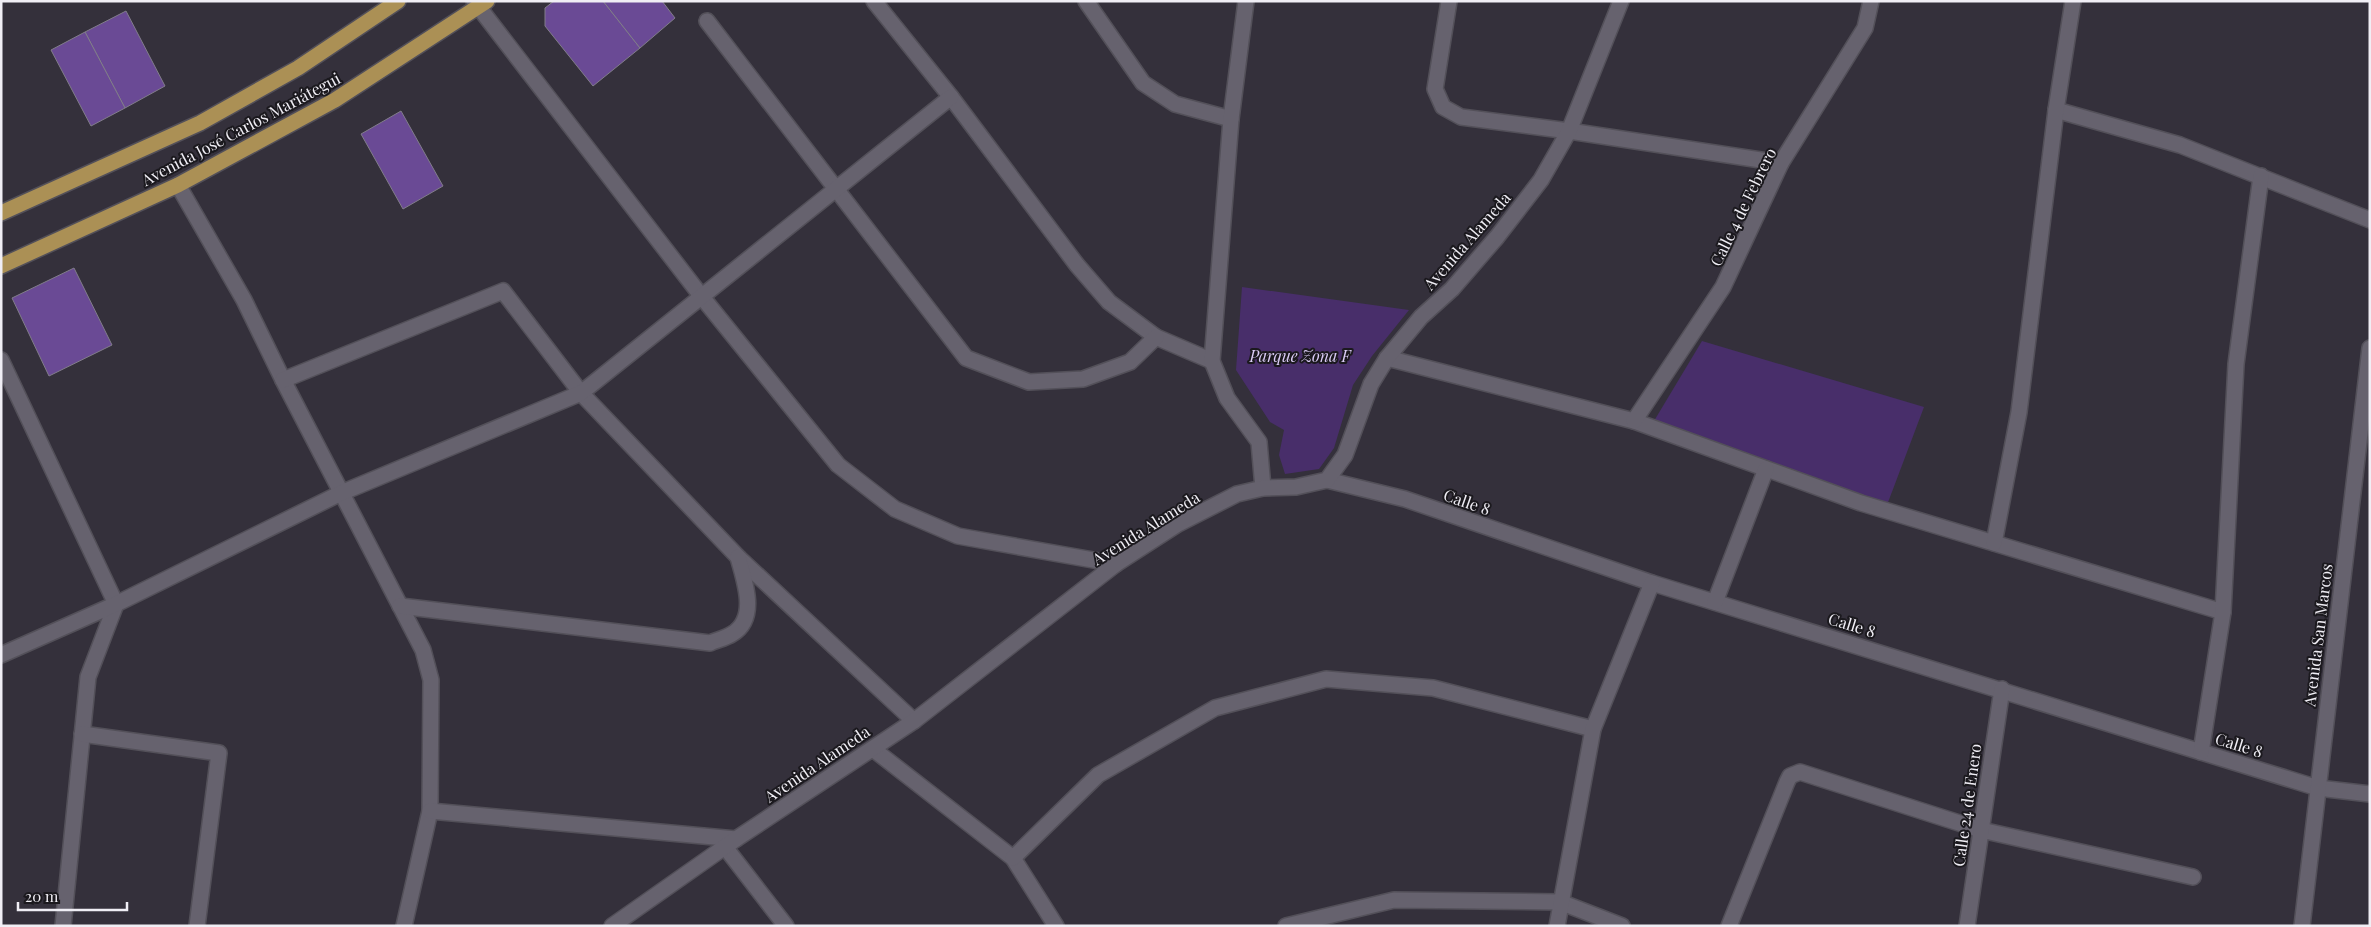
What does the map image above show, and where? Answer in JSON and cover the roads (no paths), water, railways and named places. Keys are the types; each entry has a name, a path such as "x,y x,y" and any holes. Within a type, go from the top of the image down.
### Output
{"main road":[{"name":"Avenida José Carlos Mariátegui","path":"1,213 200,123 298,68 398,1"},
{"name":"Avenida José Carlos Mariátegui","path":"1,266 178,185 335,100 480,3"}],"street":[{"path":"874,1 951,97 1077,265 1109,302 1156,337 1212,361"},
{"path":"1086,1 1143,82 1175,104 1232,119"},
{"path":"1246,1 1232,119 1212,361 1227,398 1259,442 1263,488"},
{"path":"1449,1 1435,89 1443,107 1461,117 1568,130 1781,163"},
{"name":"Avenida Alameda","path":"612,926 626,921 731,843 914,721 1116,564 1187,520 1237,494 1263,488 1296,487 1327,480 1345,455 1371,384 1386,358 1421,317 1452,289 1497,237 1541,180 1568,130 1621,1"},
{"name":"Calle 4 de Febrero","path":"1634,421 1723,287 1781,163 1866,28 1871,1"},
{"path":"1994,543 2019,412 2056,110 2073,1"},
{"path":"480,3 702,297 838,465 895,510 958,536 1116,564"},
{"path":"707,21 966,358 1029,382 1083,379 1130,362 1156,337"},
{"path":"1,655 116,604 341,493 581,392 951,97"},
{"path":"2056,110 2180,145 2370,220"},
{"path":"2200,752 2223,612 2236,364 2261,176"},
{"path":"178,185 244,300 283,380 423,650 431,680 430,811 404,926"},
{"path":"283,380 503,291 581,392 738,557 914,721"},
{"name":"Avenida San Marcos","path":"2307,925 2318,788 2370,348"},
{"path":"1386,358 1634,421 1861,503 2223,612"},
{"path":"1,360 116,604 88,677 63,926"},
{"path":"1715,602 1766,469"},
{"name":"Calle 8","path":"1327,480 1405,499 1652,583 2002,689 2318,788 2370,794"},
{"path":"400,606 710,643 734,634 743,622 749,601 738,557"},
{"path":"1557,926 1593,729 1652,583"},
{"path":"1013,858 1098,775 1215,708 1326,679 1433,688 1593,729"},
{"name":"Calle 24 de Enero","path":"1968,926 2002,689"},
{"path":"82,734 219,753 197,926"},
{"path":"872,749 1013,858 1056,926"},
{"path":"1729,926 1790,776 1800,772 1981,830 2193,877"},
{"path":"430,811 731,843 786,926"},
{"path":"1286,926 1394,900 1560,902 1622,926"}],"park label":[{"name":"Parque Zona F","path":"1300,356"}]}
